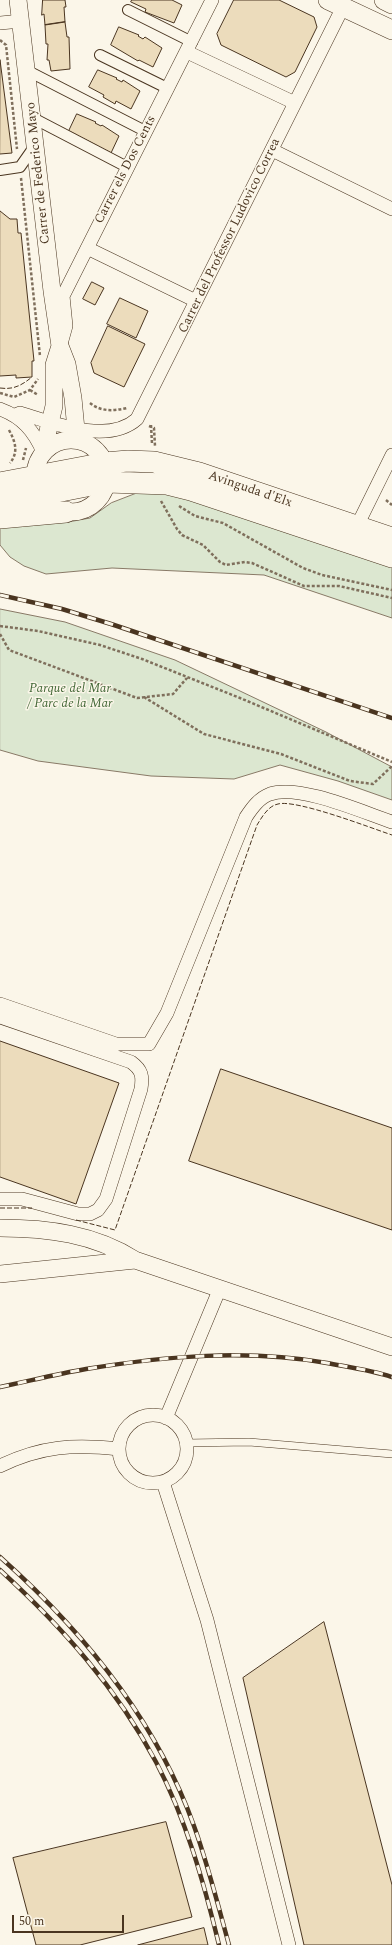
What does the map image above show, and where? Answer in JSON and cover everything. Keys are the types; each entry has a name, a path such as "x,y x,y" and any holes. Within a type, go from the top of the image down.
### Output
{"main road":[{"path":"384,0 392,4"},
{"path":"335,4 392,30"},
{"name":"Avinguda d'Elx","path":"0,503 37,486 106,473 128,461 175,466 392,538"},
{"name":"Avinguda d'Elx","path":"106,473 191,490 392,557"},
{"name":"Avinguda d'Elx","path":"4,475 37,486"},
{"path":"0,518 66,512"}],"street":[{"name":"Carrer de Federico Mayo","path":"18,0 28,72 33,118 34,147 60,346 67,364 82,433"},
{"name":"Carrer els Dos Cents","path":"60,346 66,326 63,296 145,131 190,47 208,1"},
{"name":"Carrer del Professor Ludovico Correa","path":"15,415 20,413 82,433 121,429 130,425 137,419 295,103 335,4"},
{"path":"128,10 190,47 295,103"},
{"path":"0,23 21,21"},
{"path":"100,55 167,88"},
{"path":"28,72 145,131"},
{"path":"33,118 127,167"},
{"path":"0,170 20,168 34,147"},
{"path":"272,150 392,209"},
{"path":"87,248 196,302"},
{"name":"Carrer de Federico Mayo","path":"43,452 51,422 55,398 54,365 60,346"},
{"path":"0,409 15,415 31,430 43,452"},
{"path":"82,433 89,444 99,452 106,473 102,495 93,505 75,512 66,512 51,506 37,486 36,465 43,452 58,442 82,433"},
{"path":"357,526 392,455"},
{"path":"0,1004 116,1044 148,1044 168,1014 246,817 256,804 270,795 287,791 304,792 392,822"},
{"path":"0,1017 131,1062 138,1067 143,1076 141,1089 106,1199 98,1210 90,1214 78,1214 22,1199 0,1199"},
{"path":"0,1228 58,1232 92,1240 120,1250 135,1260 392,1347"},
{"path":"0,1274 135,1260"},
{"path":"166,1418 220,1288"},
{"path":"155,1415 166,1418 175,1424 182,1432 186,1443 187,1453 182,1467 172,1477 163,1482 152,1483 142,1481 125,1469 119,1449 121,1438 126,1428 134,1421 144,1416 155,1415"},
{"path":"0,1466 19,1457 42,1450 67,1446 119,1449"},
{"path":"163,1482 207,1620 289,1945"}],"lane":[{"path":"186,1443 250,1442 392,1454"}],"path":[{"path":"0,40 6,45 40,358"},
{"path":"0,393 14,398 30,390 42,374"},
{"path":"85,400 94,407 107,410 131,408"},
{"path":"150,422 153,448"},
{"path":"4,475 16,457 16,446 5,424"},
{"path":"146,424 154,428 155,446 161,450"},
{"path":"160,499 177,530 190,539 203,545 220,562 226,565 245,562 252,563 304,586 339,586 392,598"},
{"path":"173,502 195,516 223,523 303,568 322,575 392,590"},
{"path":"0,626 38,631 100,646 142,659 392,762"},
{"path":"0,634 9,650 137,698 173,694 188,678"},
{"path":"144,697 204,734 281,754 350,781 373,784 392,766"}],"green space":[{"path":"137,493 171,493 392,565 392,618 264,575 112,568 46,574 24,566 10,557 0,545 0,526 68,522 90,518 111,503"},
{"name":"Parque del Mar / Parc de la Mar","path":"0,609 65,622 175,660 326,732 392,767 392,800 338,781 280,765 234,779 151,776 38,761 0,750"}],"building":[{"path":"43,0 65,0 65,22 45,25 44,14 42,15"},
{"path":"132,0 172,0 182,5 174,23 145,12 146,9 131,2"},
{"path":"234,0 279,0 314,17 317,27 295,72 286,77 221,45 217,34"},
{"path":"65,22 67,37 69,37 70,69 51,71 49,60 47,60 48,44 46,44 45,25"},
{"path":"119,27 139,35 138,36 143,39 145,37 162,48 153,67 139,60 138,61 111,45"},
{"path":"0,60 12,153 0,154"},
{"path":"98,70 117,78 116,79 122,82 123,80 140,91 131,109 116,101 115,104 103,97 104,95 89,87"},
{"path":"77,114 96,122 95,123 101,126 102,125 119,136 111,153 69,131"},
{"path":"0,211 10,219 17,219 18,233 21,233 34,361 32,361 32,377 16,378 16,375 0,376"},
{"path":"92,282 104,288 95,305 83,299"},
{"path":"120,298 148,311 136,338 107,324"},
{"path":"108,326 145,344 124,387 94,373 91,363"},
{"path":"0,1041 119,1083 76,1204 0,1177"},
{"path":"221,1069 392,1128 392,1230 189,1161"},
{"path":"324,1622 392,1885 392,1945 304,1945 243,1678"},
{"path":"166,1822 192,1917 80,1945 36,1945 13,1858"},
{"path":"204,1928 208,1945 138,1945"}],"railway":[{"path":"0,595 62,609 111,624 392,718"},
{"path":"0,1387 116,1364 176,1358 237,1355 267,1356 327,1363 376,1372 392,1377"},
{"path":"0,1557 31,1585 60,1615 88,1647 138,1714 178,1787 194,1826 229,1945"},
{"path":"0,1570 45,1614 86,1659 123,1708 156,1762 167,1784 193,1852 219,1945"}],"fence":[{"path":"0,388 18,386 32,377"},
{"path":"76,1220 115,1230 257,825 266,812 271,807 278,804 300,806 334,815 392,835"},
{"path":"0,1208 32,1208"}]}
